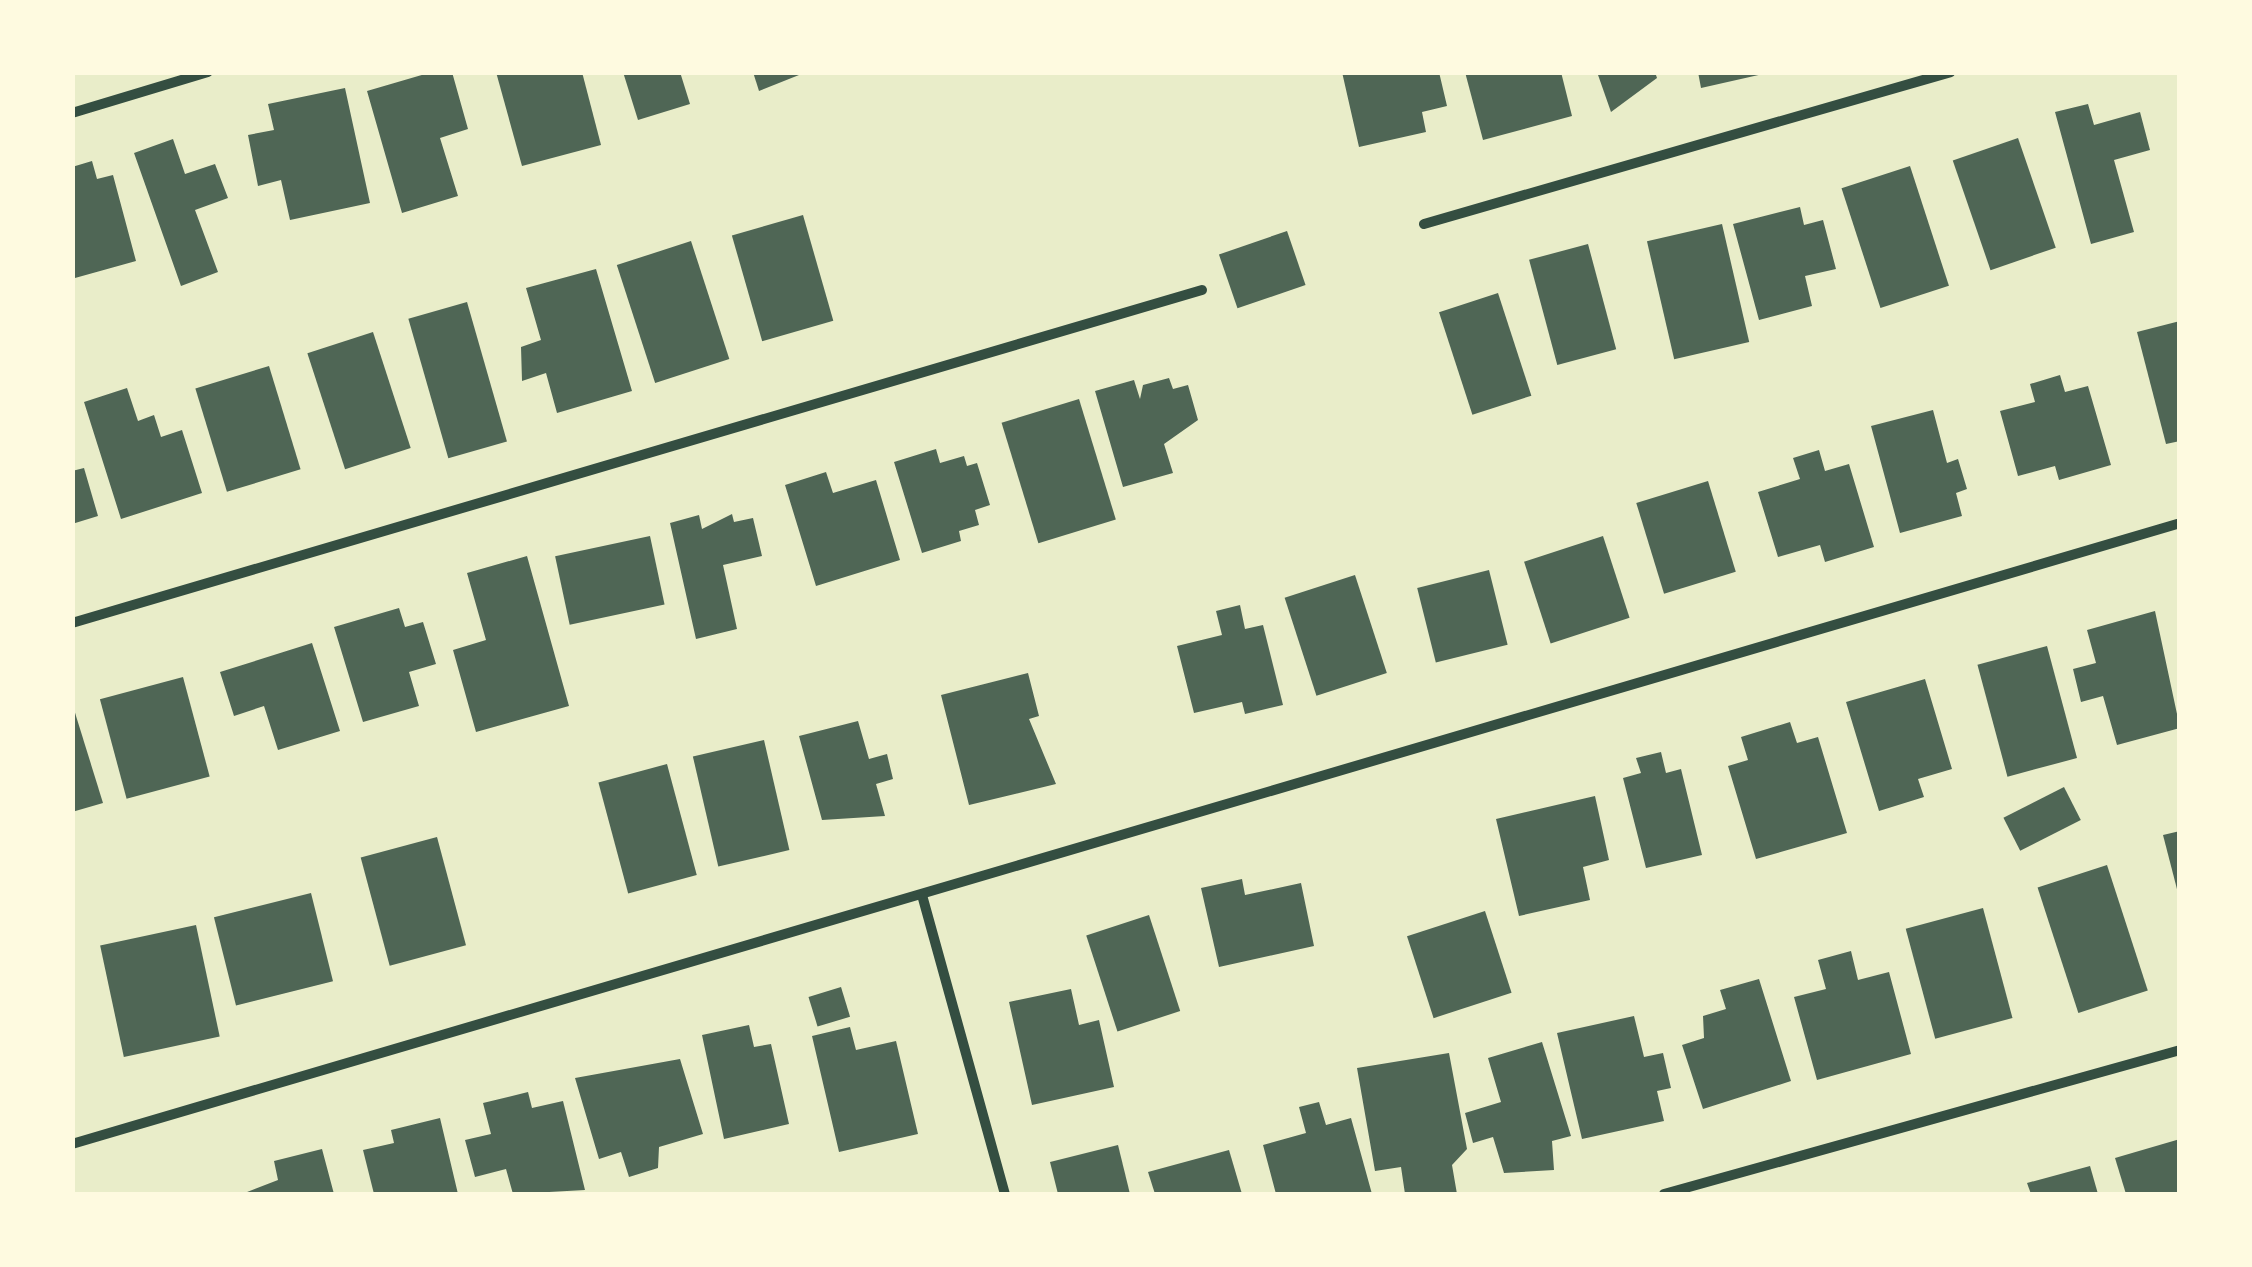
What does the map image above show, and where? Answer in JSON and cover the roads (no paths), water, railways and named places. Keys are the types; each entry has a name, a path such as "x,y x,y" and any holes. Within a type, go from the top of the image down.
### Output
{"street":[{"path":"72,113 208,72"},
{"path":"1424,224 1951,72"},
{"path":"72,622 1202,290"},
{"path":"72,1144 2180,523"},
{"path":"922,895 1004,1194"},
{"path":"1664,1194 2180,1050"}]}
